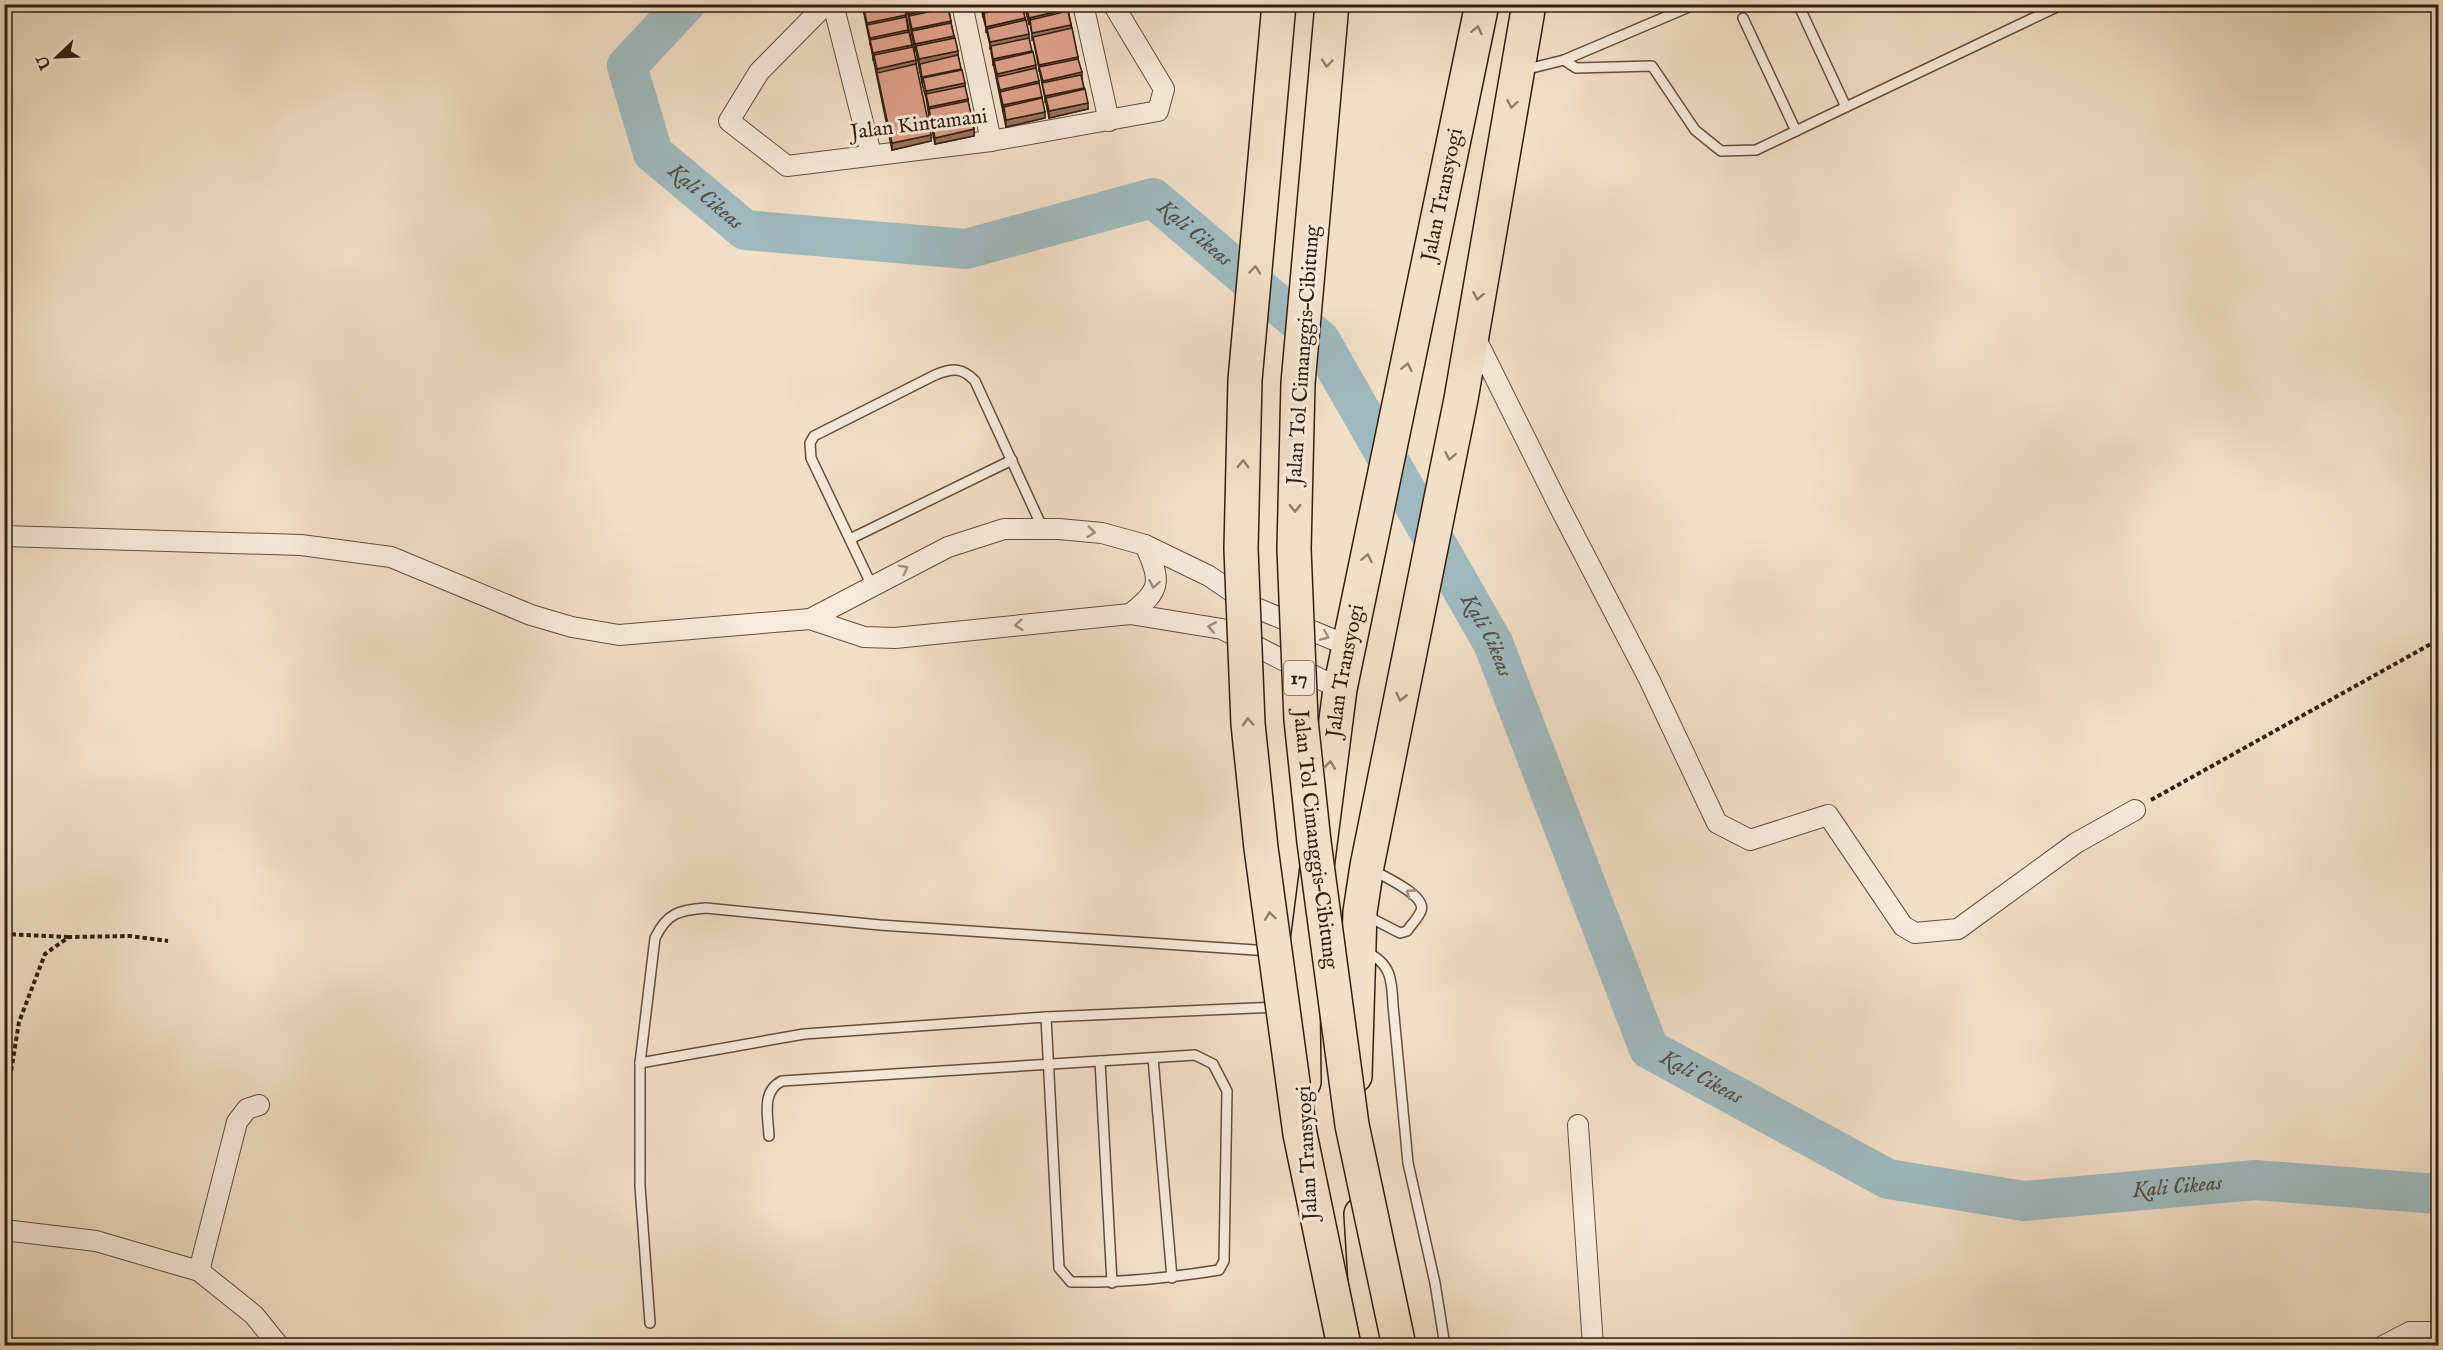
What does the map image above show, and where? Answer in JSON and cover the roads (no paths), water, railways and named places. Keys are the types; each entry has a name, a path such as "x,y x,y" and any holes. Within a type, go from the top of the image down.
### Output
{"highway":[{"path":"1279,4 1245,380 1241,549 1248,724 1261,848 1300,1134 1344,1346"},
{"name":"Jalan Tol Cimanggis–Cibitung","path":"1332,4 1298,383 1294,549 1301,720 1314,842 1352,1125 1399,1346"},
{"name":"Jalan Transyogi","path":"1329,1346 1307,1206 1303,1006 1294,953 1340,689 1482,4"},
{"path":"1379,1346 1365,1279 1354,1102 1360,912 1392,736 1414,640 1461,399 1529,4"}],"street":[{"name":"Jalan Kintamani","path":"826,4 759,72 729,121 787,166 991,141 1158,111 1164,89 1113,4"},
{"path":"833,4 871,154"},
{"path":"962,4 991,141"},
{"path":"1083,4 1109,121"},
{"path":"1472,331 1559,506 1654,688 1717,824 1750,840 1828,815 1903,926 1915,933 1958,929 2076,843 2135,810"},
{"path":"810,620 872,585 948,547 1004,529 1043,529 1102,533 1145,545 1209,576 1256,608 1352,631"},
{"path":"4,536 301,545 391,557 531,615 572,627 619,635 810,620 864,637 895,638 1130,614 1222,629 1340,689"},
{"path":"1130,614 1148,600 1156,587 1156,573 1145,545"},
{"path":"199,1271 237,1122 247,1109 259,1105"},
{"path":"1578,1125 1593,1346"},
{"path":"4,1230 96,1241 199,1271 254,1315 279,1346"},
{"path":"2383,1346 2410,1332 2439,1332"}],"lane":[{"path":"1518,71 1564,60 1696,4"},
{"path":"1798,4 1846,107"},
{"path":"1564,60 1576,68 1652,66 1695,129 1721,151 1756,150 2063,4"},
{"path":"1743,18 1796,131"},
{"path":"872,585 811,458 810,443 814,436 952,368 967,372 975,381 1043,529"},
{"path":"850,539 1012,459"},
{"path":"1360,912 1400,933 1407,931 1421,910 1421,901 1413,893 1367,866"},
{"path":"650,1323 640,1186 640,1063 655,938 661,926 670,917 686,910 706,908 880,925 1294,953"},
{"path":"1358,948 1371,954 1386,966 1392,980 1408,1163 1435,1283 1445,1346"},
{"path":"640,1063 804,1034 1046,1017 1303,1006"},
{"path":"769,1136 768,1094 774,1085 782,1081 1048,1064 1153,1058 1195,1054 1208,1060 1218,1071 1227,1091 1224,1261 1219,1270 1172,1278 1112,1283 1071,1282 1059,1268 1048,1064 1046,1017"},
{"path":"1153,1058 1172,1278"},
{"path":"1100,1061 1112,1283"}],"waterway":[{"name":"Kali Cikeas","path":"685,4 627,66 653,153 745,230 966,249 1153,198 1320,340 1493,643 1649,1049 1888,1179 2024,1201 2255,1180 2438,1194"}]}
